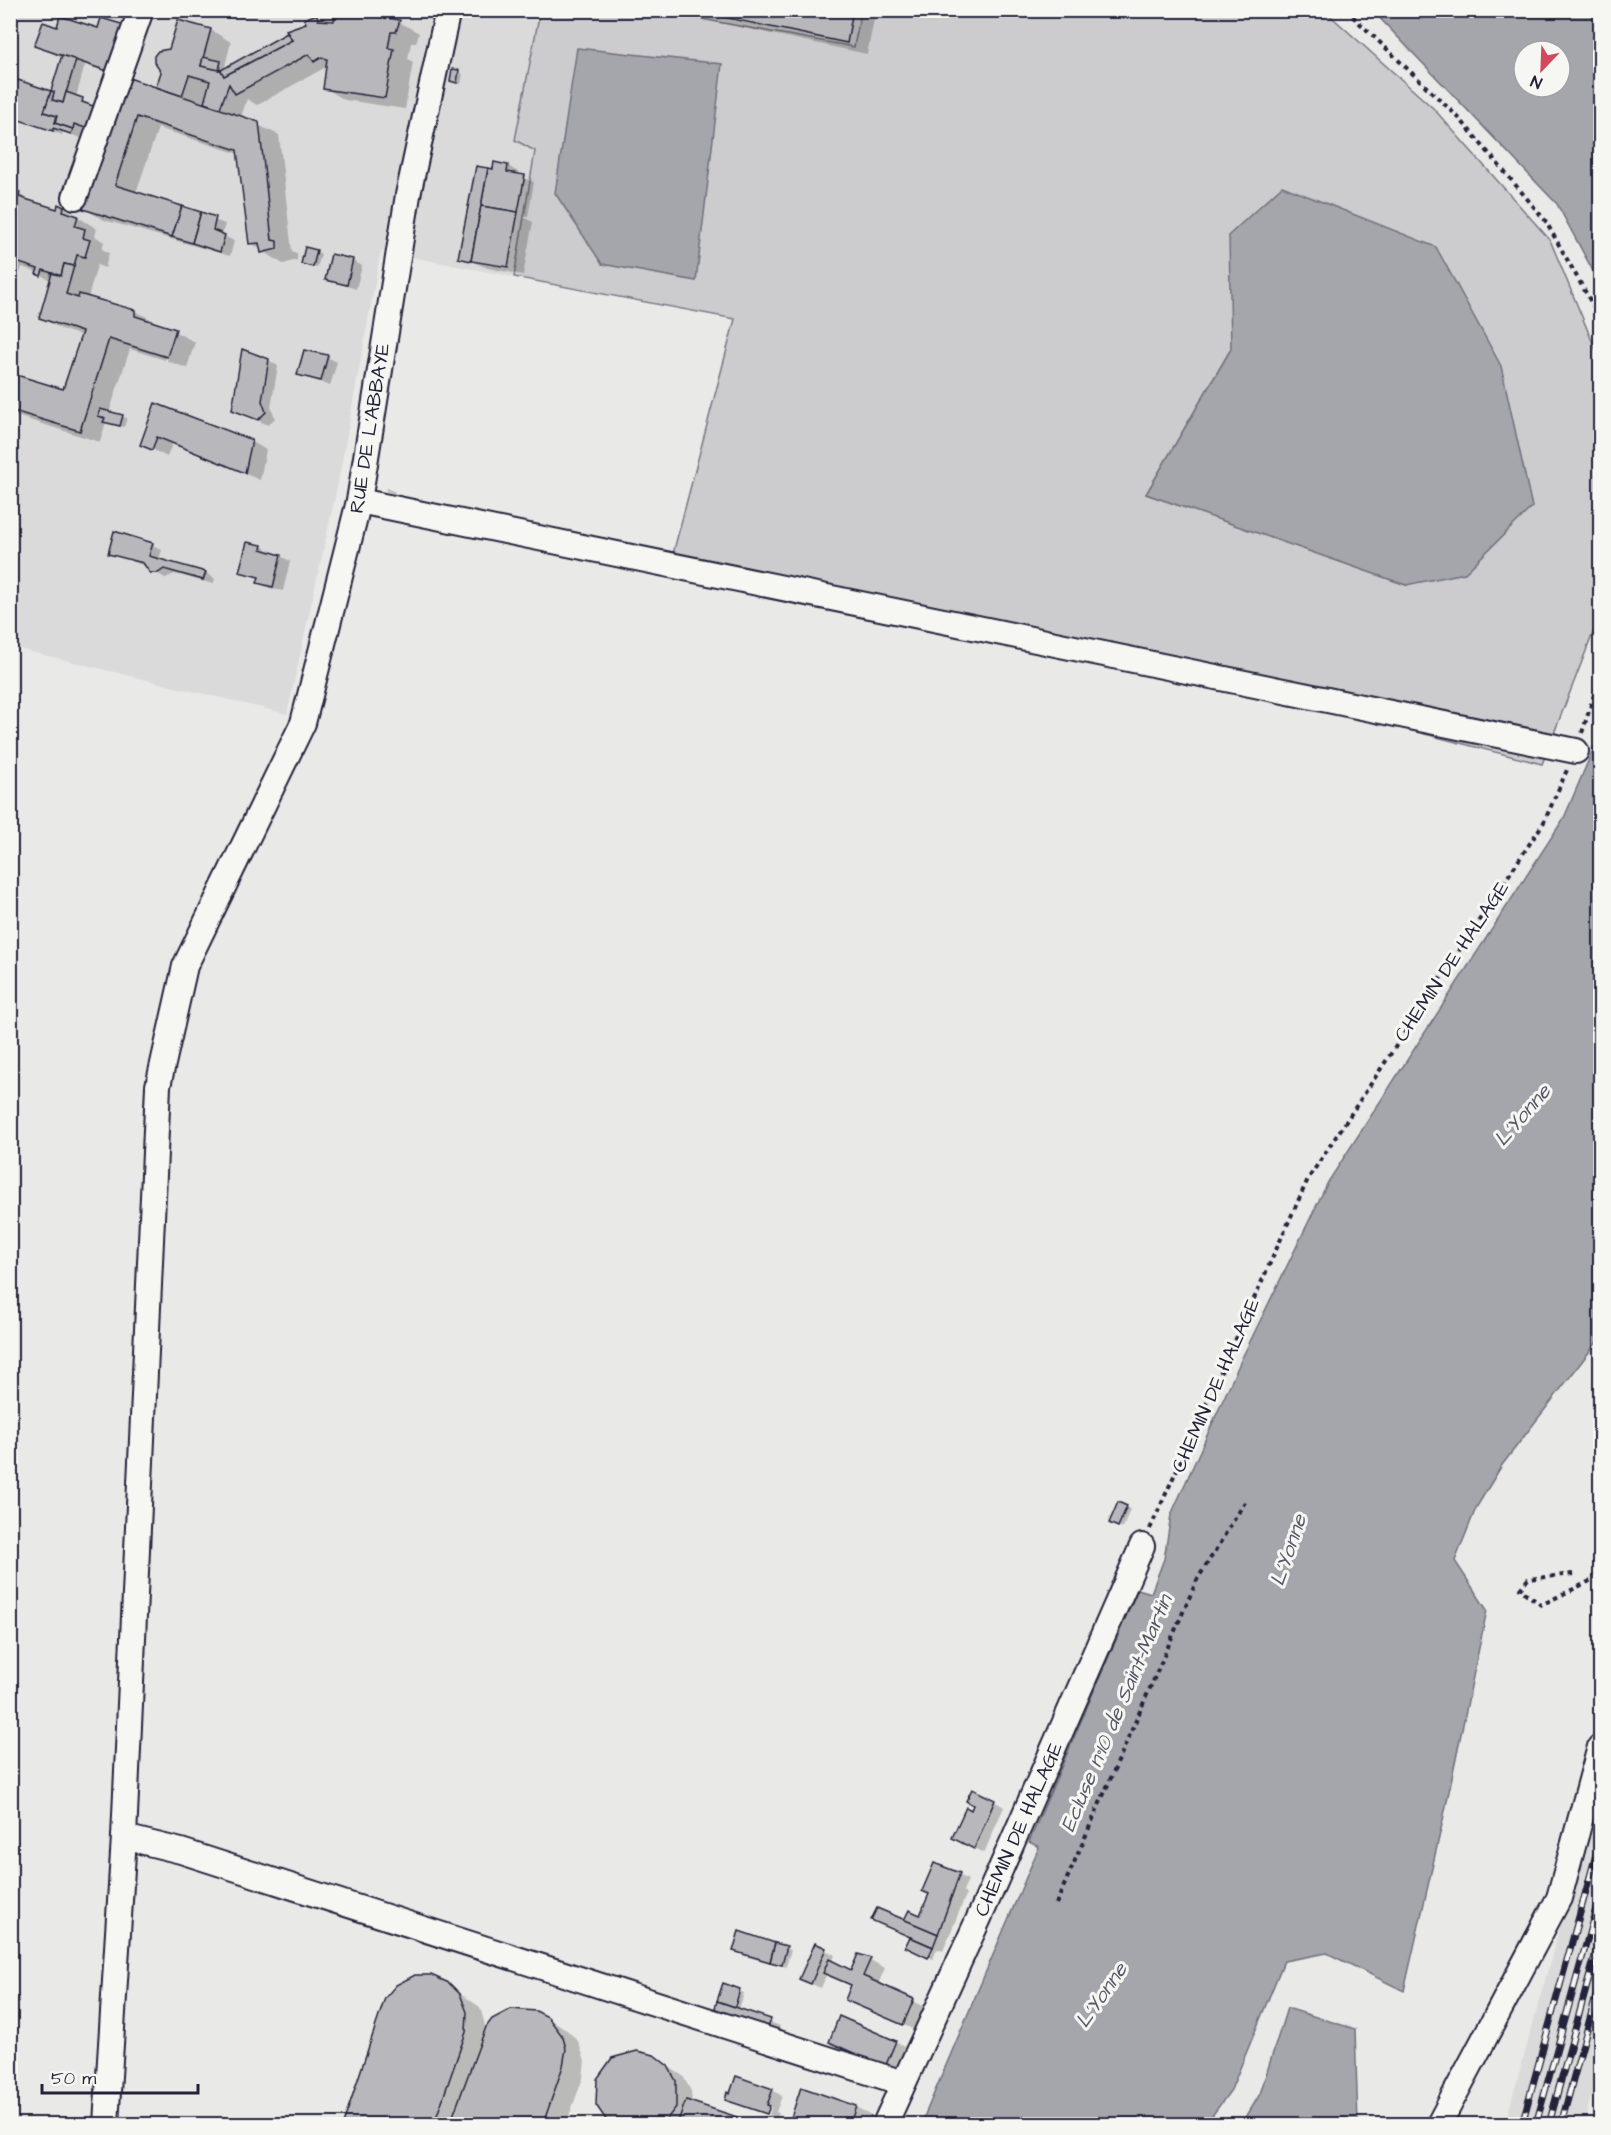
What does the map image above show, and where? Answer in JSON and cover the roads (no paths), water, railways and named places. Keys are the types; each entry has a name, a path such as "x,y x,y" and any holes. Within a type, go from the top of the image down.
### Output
{"street":[{"path":"75,197 141,10"},
{"name":"RUE DE L'ABBAYE","path":"105,2124 124,1837 142,1390 158,1086 185,966 303,723 359,501 408,195 448,10"},
{"path":"359,501 1576,751"},
{"name":"CHEMIN DE HALAGE","path":"885,2124 984,1907 1142,1546"},
{"path":"1439,2124 1559,1898 1600,1747"},
{"path":"124,1837 181,1851 903,2084"}],"water":[{"path":"1373,11 1600,11 1600,284 1557,204"},
{"path":"577,48 722,64 696,281 602,264 555,193"},
{"path":"1282,186 1436,247 1501,366 1532,507 1465,573 1406,585 1146,494 1231,349 1229,235"},
{"path":"1600,733 1600,1338 1502,1465 1476,1508 1455,1561 1487,1610 1404,1991 1327,1953 1284,1961 1231,2090 1206,2124 921,2124 1039,1847 1029,1842 1138,1589 1151,1593 1164,1559 1171,1515 1242,1358 1328,1182 1564,818"},
{"path":"1287,2008 1355,2029 1358,2124 1242,2124 1260,2094"}],"railway":[{"path":"1522,2124 1600,1840"},
{"path":"1536,2124 1600,1894"},
{"path":"1549,2124 1600,1938"},
{"path":"1561,2124 1600,1982"}],"water label":[{"name":"L'Yonne","path":"1522,1115"},
{"name":"L'Yonne","path":"1288,1550"},
{"name":"Ecluse n°10 de Saint-Martin","path":"1116,1713"},
{"name":"L'Yonne","path":"1101,1995"}]}
